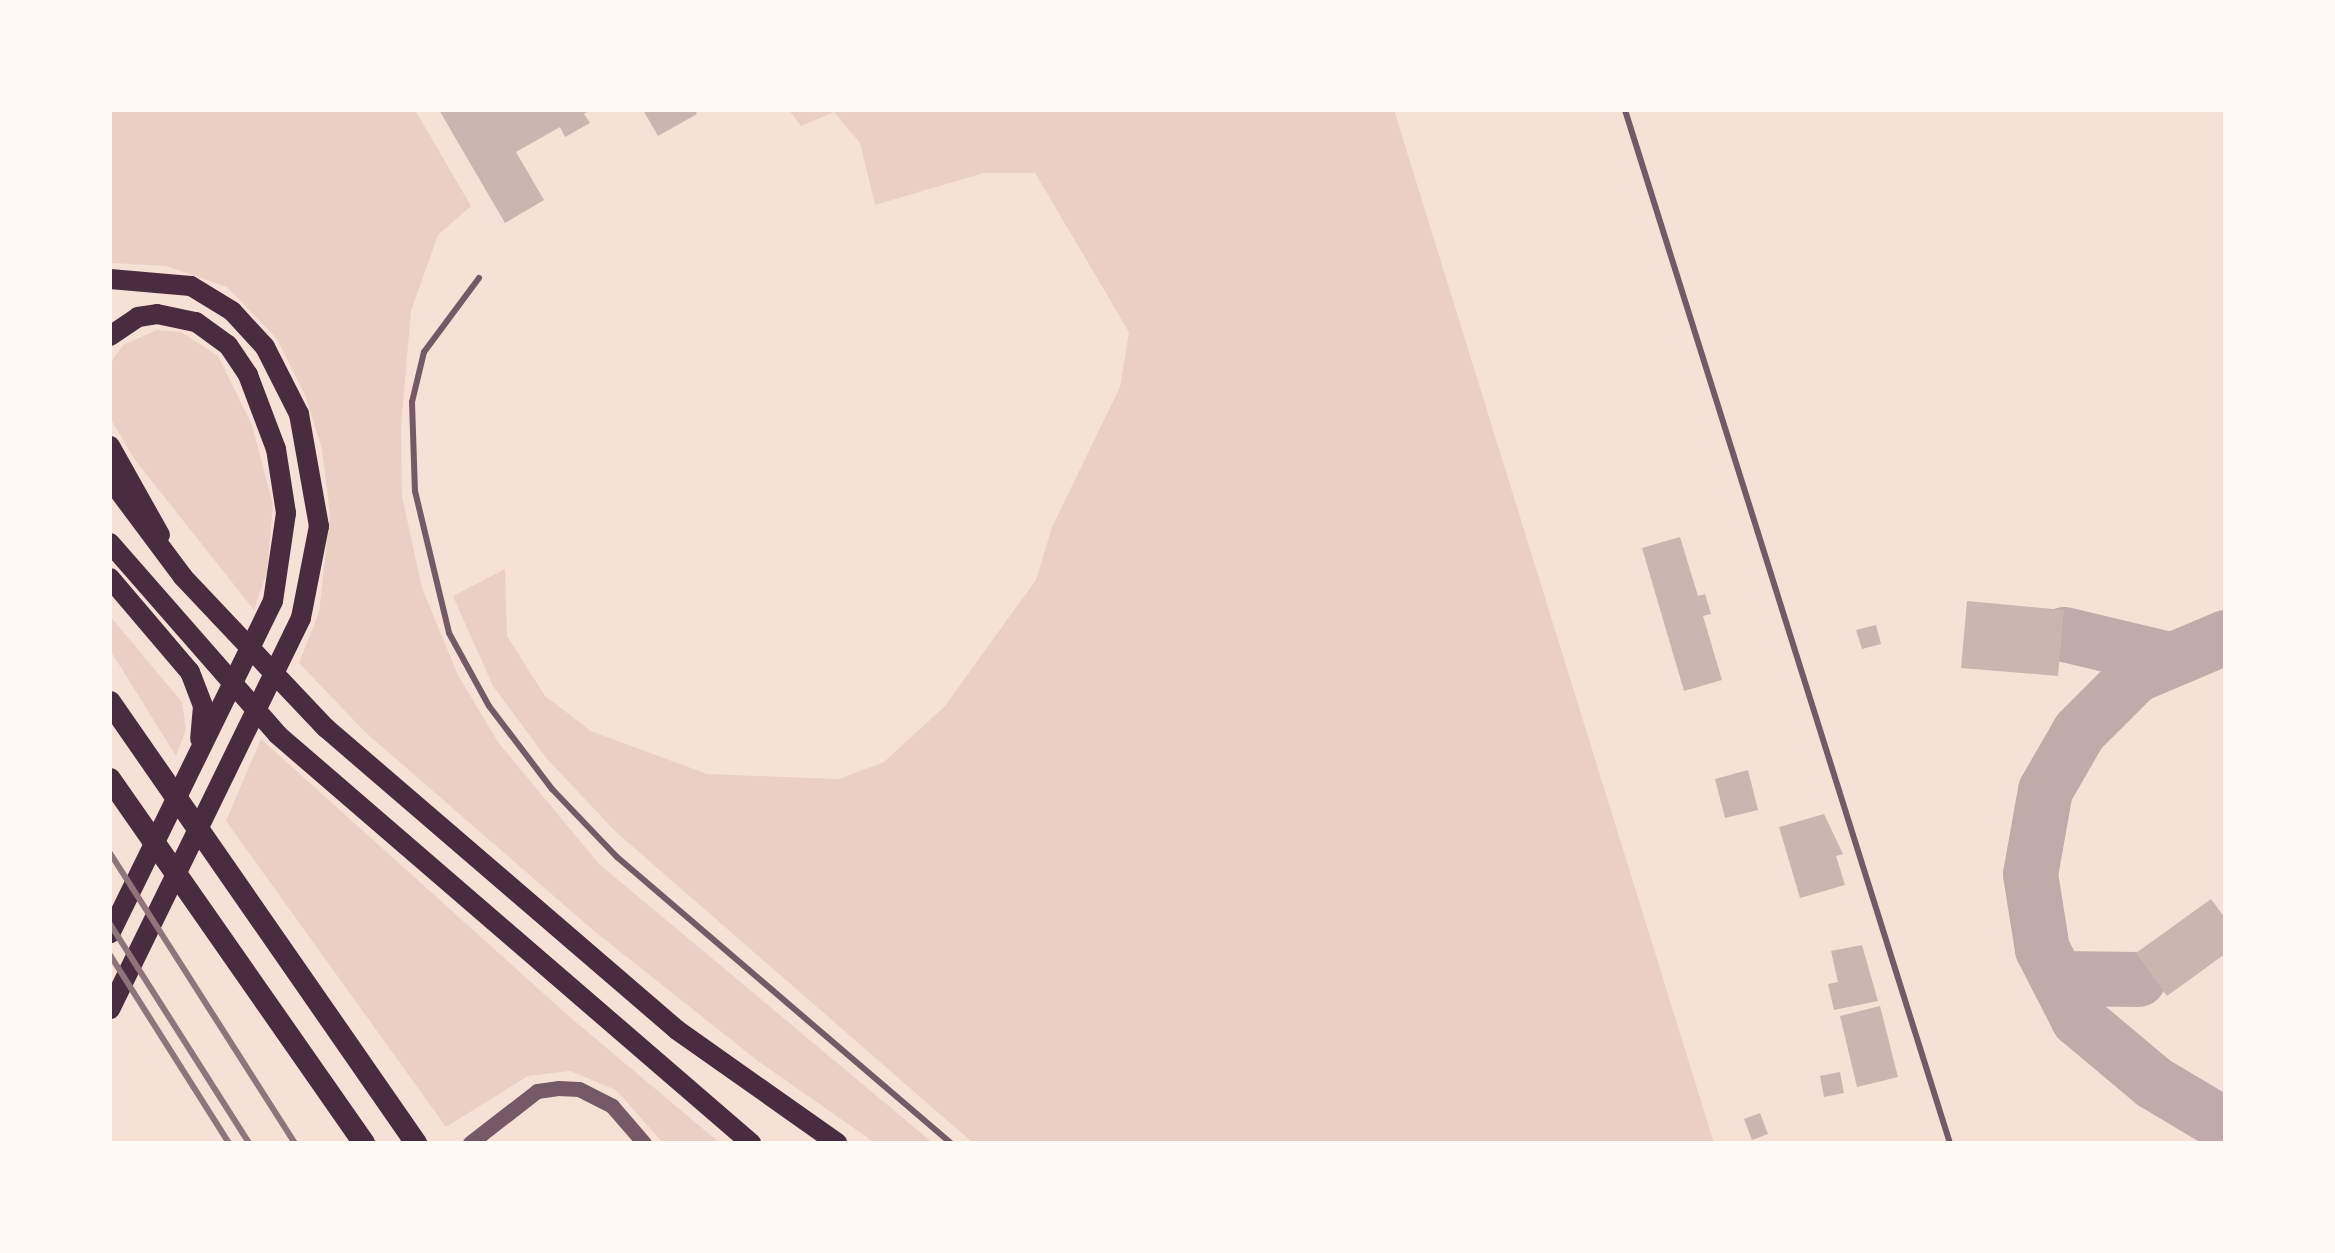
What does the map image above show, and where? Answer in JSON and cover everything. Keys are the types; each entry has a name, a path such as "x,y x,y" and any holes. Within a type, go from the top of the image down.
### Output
{"highway":[{"path":"110,702 416,1143"},
{"path":"110,779 364,1143"}],"main road":[{"path":"110,280 191,286 232,311 266,347 299,414 317,492 317,554 300,618 110,1009"},
{"path":"110,336 138,316 196,322 228,345 248,376 276,449 285,498 285,544 273,601 193,771 110,933"},
{"path":"110,446 183,576"},
{"path":"110,479 183,576 359,758 677,1030 837,1143"},
{"path":"110,542 278,735 751,1143"},
{"path":"110,578 197,687 204,720 193,771"}],"street":[{"path":"470,1143 537,1091 579,1089 612,1106 644,1143"}],"lane":[{"path":"1625,110 1950,1143"},
{"path":"479,278 442,320 424,352 412,402 415,490 449,633 489,706 552,790 616,857 951,1143"}],"shaded area":[{"path":"110,110 415,110 471,206 438,235 411,311 401,427 402,496 422,588 458,675 498,742 599,864 933,1143 875,1143 758,1061 594,931 365,732 299,663 319,612 330,515 322,449 305,395 277,339 227,287 166,266 110,263"},
{"path":"789,110 1394,110 1714,1143 973,1143 616,832 547,759 493,686 453,596 505,569 507,636 545,696 591,731 707,774 839,779 884,762 945,706 1036,580 1052,527 1120,387 1129,332 1035,173 984,173 875,205 860,143 834,112 801,126"},
{"path":"157,330 181,332 218,356 252,425 273,505 267,572 254,610 135,460 110,418 111,362 123,345"},
{"path":"110,616 182,702 186,730 176,756 110,650"},
{"path":"261,739 572,1019 720,1143 663,1143 616,1090 570,1071 528,1076 446,1127 226,821"}],"building":[{"path":"439,110 590,110 584,114 590,123 565,137 560,127 516,152 544,200 505,223"},
{"path":"643,110 695,110 697,114 658,136"},
{"path":"1680,537 1698,596 1705,594 1711,614 1703,616 1722,680 1684,691 1642,548"},
{"path":"1967,601 2064,610 2058,676 1961,668"},
{"path":"1876,625 1881,644 1862,649 1856,630"},
{"path":"1748,770 1758,810 1725,818 1715,779"},
{"path":"1824,814 1843,854 1836,856 1845,885 1800,898 1779,827"},
{"path":"2211,899 2225,918 2225,954 2167,996 2136,953"},
{"path":"1862,945 1878,1001 1834,1010 1828,984 1838,982 1831,951"},
{"path":"1880,1006 1898,1077 1857,1087 1840,1016"},
{"path":"1840,1072 1844,1093 1824,1097 1820,1076"},
{"path":"1760,1113 1768,1134 1752,1140 1744,1119"}],"taxiway":[{"path":"2064,634 2169,659"},
{"path":"2225,637 2135,675 2079,731 2045,790 2030,874 2042,949 2078,1019 2153,1082 2225,1125"},
{"path":"2057,978 2138,979"}],"railway":[{"path":"110,853 295,1143"},
{"path":"110,924 249,1143"},
{"path":"110,955 229,1143"}]}
